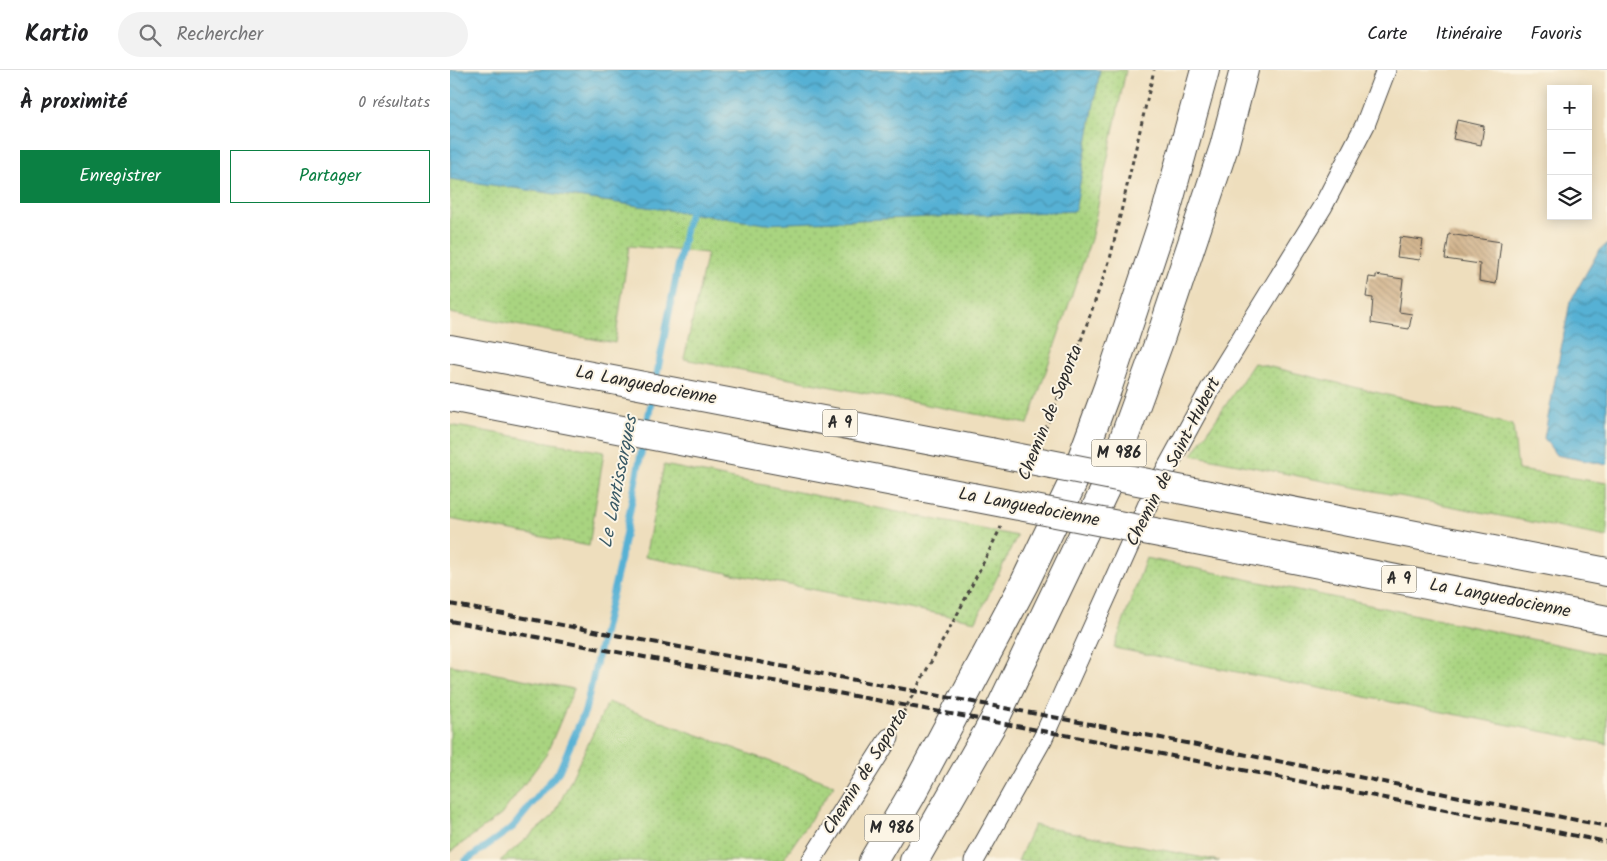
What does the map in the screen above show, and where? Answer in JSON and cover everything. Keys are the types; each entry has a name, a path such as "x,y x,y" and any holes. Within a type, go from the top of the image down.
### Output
{"main road":[{"name":"M 986","path":"873,861 912,796 1016,601 1073,482 1108,387 1166,212 1205,70"},
{"name":"M 986","path":"914,861 994,719 1107,484 1160,339 1218,166 1244,70"},
{"name":"La Languedocienne","path":"450,349 1607,572"},
{"name":"La Languedocienne","path":"450,397 604,425 1607,620"}],"street":[{"name":"Chemin de Saint-Hubert","path":"974,861 1043,738 1152,495 1210,389 1323,206 1365,125 1386,70"},
{"name":"Chemin de Saporta","path":"811,861 889,738"}],"path":[{"name":"Chemin de Saporta","path":"1039,446 1078,349 1110,258 1154,70"},
{"name":"Chemin de Saporta","path":"889,738 959,611 1002,525"}],"green space":[{"path":"450,70 1126,70 1091,239 1028,424 684,359 707,253 629,246 615,343 450,313"},
{"path":"1254,363 1513,425 1518,470 1607,483 1607,537 1192,455"},
{"path":"450,425 604,452 589,546 450,519"},
{"path":"664,465 1017,536 976,621 645,557"},
{"path":"1146,558 1607,655 1607,744 1114,648"},
{"path":"450,665 574,689 546,755 501,815 450,852"},
{"path":"608,702 834,785 782,861 500,861 554,815"},
{"path":"1034,825 1219,861 1018,861"}],"water":[{"path":"450,70 1100,70 1075,211 765,224 450,179"},
{"path":"1607,244 1607,465 1556,455 1544,438 1570,302 1598,252"}],"building":[{"path":"1457,120 1484,126 1481,145 1453,139"},
{"path":"1449,234 1501,242 1496,284 1479,281 1480,264 1445,259"},
{"path":"1400,237 1423,240 1420,260 1397,257"},
{"path":"1376,275 1403,279 1399,312 1412,314 1409,329 1371,323 1373,298 1366,297 1369,277 1376,278"}],"waterway":[{"name":"Le Lantissargues","path":"655,384 686,227 692,206"},
{"name":"Le Lantissargues","path":"646,428 653,394"},
{"name":"Le Lantissargues","path":"465,861 513,827 559,771 585,711 620,562 644,438"}],"railway":[{"path":"450,604 1090,724 1607,826"},
{"path":"450,621 1086,739 1607,842"}]}
